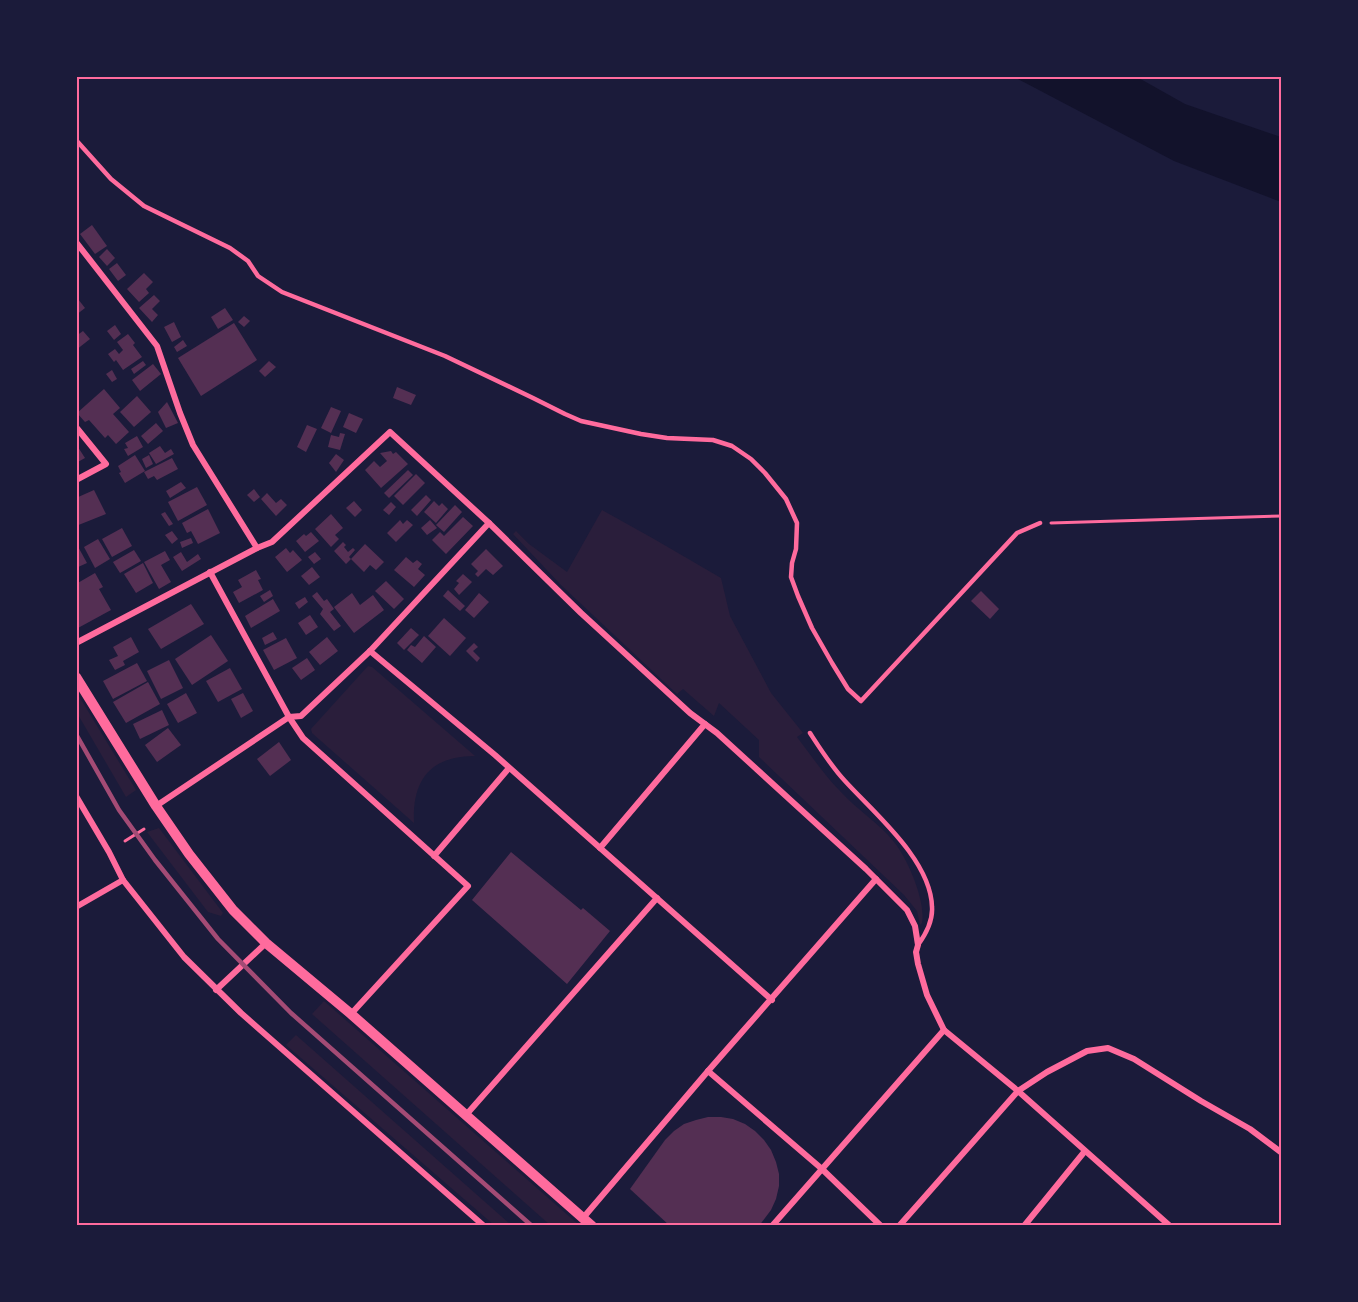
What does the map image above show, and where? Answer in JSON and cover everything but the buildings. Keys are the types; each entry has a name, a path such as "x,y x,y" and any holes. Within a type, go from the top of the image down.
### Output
{"street":[{"path":"76,242 157,346 193,445 257,548"},
{"path":"76,427 106,464 76,480"},
{"path":"76,643 272,542 390,432 489,523 581,613 690,713 726,741 908,910 915,926 918,964 927,995 944,1030 1018,1091 1170,1226"},
{"path":"156,806 289,717 301,716 370,651 489,523"},
{"path":"210,572 289,717 303,738 468,886 351,1014"},
{"path":"370,651 509,768 772,1000"},
{"path":"76,677 156,806 189,854 233,910 266,943 351,1014 587,1222 708,1071 876,879"},
{"path":"600,848 705,724"},
{"path":"434,856 509,768"},
{"path":"76,796 123,880 184,957 241,1013 484,1226"},
{"path":"76,908 123,880"},
{"path":"466,1115 657,898"},
{"path":"216,990 266,943"},
{"path":"772,1226 944,1030"},
{"path":"899,1226 1018,1091 1047,1072 1087,1051 1108,1048 1134,1059 1250,1129 1281,1153"},
{"path":"708,1071 822,1169 881,1226"},
{"path":"1024,1226 1085,1151"}],"lane":[{"path":"76,140 111,179 144,206 230,248 248,261 258,276 282,292 445,356 581,421 641,435 713,440 732,446 751,459 786,499 797,522 796,549 791,577 794,586 812,628 832,663 848,689 861,701 1017,533 1040,523"},
{"path":"810,733 828,761 900,838 923,874 933,907 925,935 918,945"}],"path":[{"path":"1040,523 1281,516"},
{"path":"125,841 144,829"}],"shaded area":[{"path":"1014,77 1137,77 1185,104 1281,137 1281,202 1174,161"},
{"path":"602,510 721,578 730,616 771,693 803,733 797,737 834,785 888,835 905,859 919,893 923,914 920,925 917,911 904,895 759,757 759,740 719,703 714,716 683,689 677,694 561,585 513,534 516,531 529,544 567,572"},
{"path":"368,666 372,667 475,756 447,760 427,773 416,794 414,823 312,733 311,729"},
{"path":"77,693 136,790 126,797 77,713"},
{"path":"159,828 223,913 221,916 208,912 147,832"},
{"path":"324,1001 579,1225 550,1225 312,1014"},
{"path":"296,1035 511,1225 494,1225 286,1045"}],"railway":[{"path":"76,734 119,810 155,860 218,939 291,1013 532,1226"}]}
